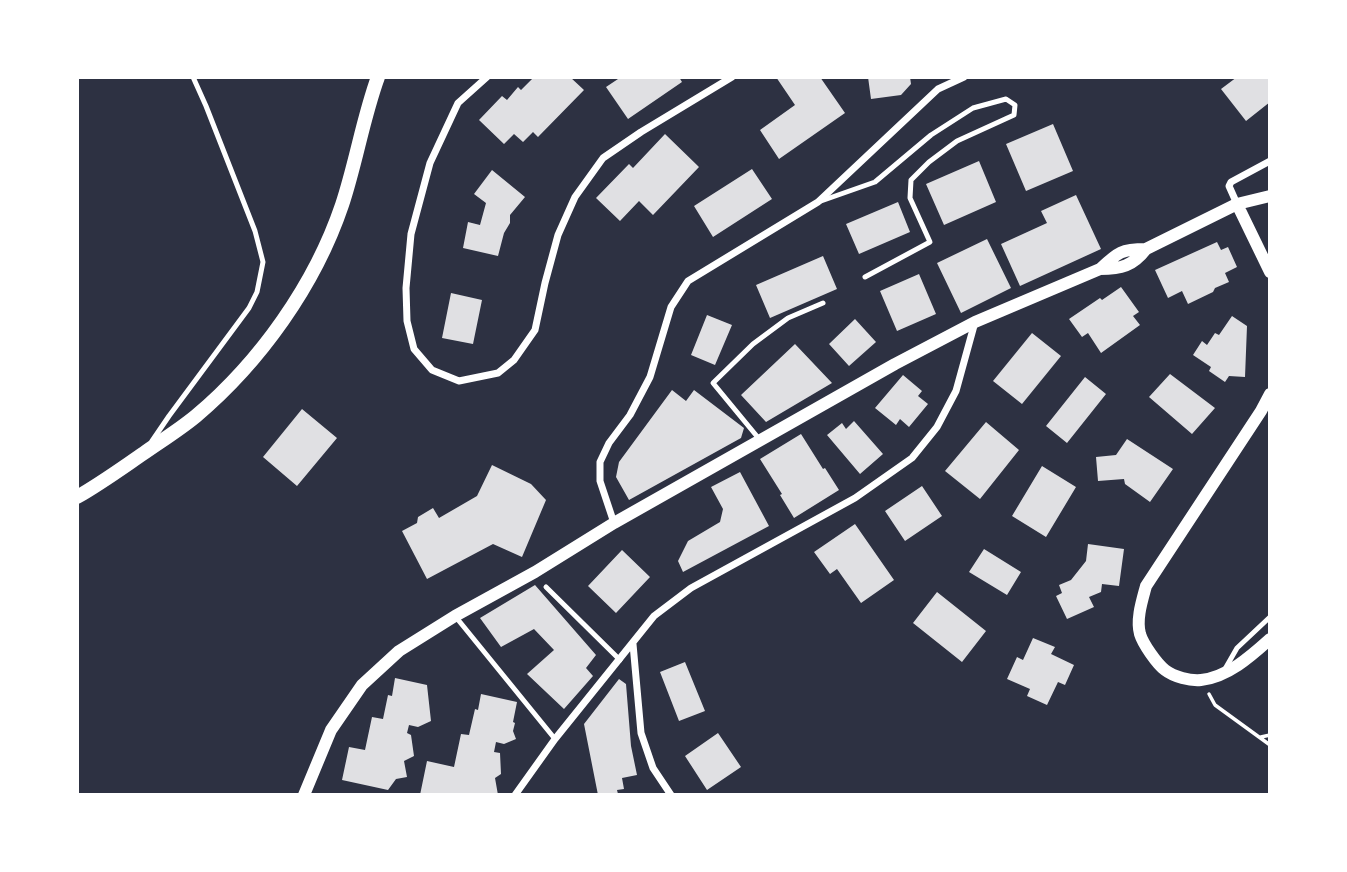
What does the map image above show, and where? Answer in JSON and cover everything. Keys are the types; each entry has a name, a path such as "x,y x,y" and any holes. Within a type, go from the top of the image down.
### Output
{"main road":[{"path":"77,497 196,416 229,384 283,321 324,249 342,204 378,77"}],"street":[{"path":"487,77 458,103 430,163 411,234 406,288 407,321 414,349 432,370 458,381 498,373 514,360 535,330 558,235 575,197 603,158 732,77"},
{"path":"614,523 600,481 600,462 650,377 671,307 688,281 818,202 938,89 964,77"},
{"path":"1270,162 1231,182 1229,186 1270,272"},
{"path":"304,795 331,730 362,685 399,651 455,616 760,440 975,322 1100,268 1122,268 1140,257 1146,249 1237,204 1270,196"},
{"path":"515,795 555,739 654,616 691,588 855,498 912,458 937,427 956,391 975,322"},
{"path":"1270,394 1146,586 1140,610 1140,634 1150,653 1165,670 1184,679 1201,680 1223,673 1250,657 1270,639"},
{"path":"632,643 641,733 653,768 671,795"}],"lane":[{"path":"145,453 249,308 257,292 263,262 255,231 193,77"},
{"path":"818,202 875,182 931,135 973,108 1006,99 1015,106 1014,115 957,141 911,180 910,198 930,242 865,277"},
{"path":"760,440 713,383 753,344 788,318 822,303"},
{"path":"546,587 620,660"},
{"path":"455,616 555,739"},
{"path":"1223,673 1237,648 1270,617"}],"path":[{"path":"1201,680 1215,705 1270,745"},
{"path":"1261,737 1270,735"}],"building":[{"path":"534,77 570,77 584,90 538,137 533,132 523,142 514,134 504,144 479,120 502,96 507,100 518,87 521,90"},
{"path":"621,77 679,77 682,82 628,119 606,87"},
{"path":"776,77 820,77 845,113 779,159 760,130 795,105"},
{"path":"868,77 910,77 911,84 901,95 871,99"},
{"path":"1237,77 1270,77 1270,102 1246,121 1221,89"},
{"path":"1053,124 1073,171 1026,191 1006,144"},
{"path":"665,134 699,167 653,215 639,201 620,221 596,198 629,164 633,168"},
{"path":"979,161 996,202 944,225 926,184"},
{"path":"752,169 772,199 713,237 694,206"},
{"path":"492,170 525,197 510,215 510,223 504,233 498,256 463,248 468,222 480,225 486,203 474,194"},
{"path":"1076,195 1101,249 1020,286 1001,244 1047,223 1041,211"},
{"path":"898,202 910,232 859,254 846,224"},
{"path":"987,239 1011,288 961,313 937,263"},
{"path":"1217,242 1221,250 1228,247 1237,267 1225,273 1229,282 1188,304 1182,291 1168,298 1155,270"},
{"path":"823,256 837,289 770,318 756,285"},
{"path":"919,274 936,314 897,331 880,291"},
{"path":"1121,287 1139,312 1133,316 1140,325 1101,353 1088,333 1082,337 1069,319"},
{"path":"451,293 482,300 473,344 442,338"},
{"path":"707,315 732,325 715,365 691,355"},
{"path":"1232,316 1247,326 1245,377 1229,376 1225,382 1209,371 1211,367 1193,355 1202,341 1207,345 1215,333 1219,335"},
{"path":"855,319 876,342 849,366 829,344"},
{"path":"1032,333 1061,356 1022,404 993,381"},
{"path":"795,344 832,383 766,422 741,395"},
{"path":"1170,374 1215,408 1192,434 1149,397"},
{"path":"903,375 922,391 918,396 928,404 909,427 900,419 896,425 875,408"},
{"path":"1085,377 1106,394 1067,443 1046,426"},
{"path":"672,390 686,401 694,390 744,428 741,438 629,500 616,477 619,462"},
{"path":"302,409 337,438 297,486 263,457"},
{"path":"854,421 883,454 860,474 827,435 842,423 846,429"},
{"path":"986,422 1019,450 980,499 945,471"},
{"path":"801,434 839,490 794,518 760,459"},
{"path":"1127,439 1173,469 1150,502 1125,484 1124,479 1098,481 1096,457 1116,455"},
{"path":"492,465 531,484 546,500 522,557 493,544 427,579 402,531 417,523 418,517 433,508 439,518 477,496"},
{"path":"1042,466 1076,487 1046,537 1012,516"},
{"path":"740,472 769,526 683,572 678,561 688,541 720,522 723,509 711,487"},
{"path":"922,486 942,516 905,541 885,511"},
{"path":"855,524 894,580 861,603 837,569 830,574 814,552"},
{"path":"1088,544 1124,549 1119,586 1102,584 1101,592 1089,597 1094,607 1067,619 1056,596 1062,593 1059,585 1071,580 1086,561"},
{"path":"984,549 1021,572 1007,595 969,572"},
{"path":"622,550 650,577 616,613 588,586"},
{"path":"535,585 596,655 586,668 593,676 564,709 527,674 554,650 534,629 501,647 480,618"},
{"path":"937,592 986,631 962,662 913,623"},
{"path":"1033,638 1055,647 1051,654 1074,665 1065,685 1058,682 1047,705 1027,696 1030,689 1007,679 1017,657 1023,660"},
{"path":"685,662 705,711 679,721 660,672"},
{"path":"395,678 427,685 431,721 418,727 409,725 407,733 411,735 414,756 404,761 407,777 396,779 388,790 342,780 349,747 365,750 372,717 383,719 388,695 392,696"},
{"path":"619,679 626,684 631,746 637,775 622,778 624,789 617,790 618,794 598,795 584,724"},
{"path":"481,694 517,702 513,722 516,739 504,744 496,742 494,752 500,753 501,774 495,778 498,795 420,795 427,761 454,767 461,734 469,735"},
{"path":"718,733 741,767 707,790 685,756"}]}
